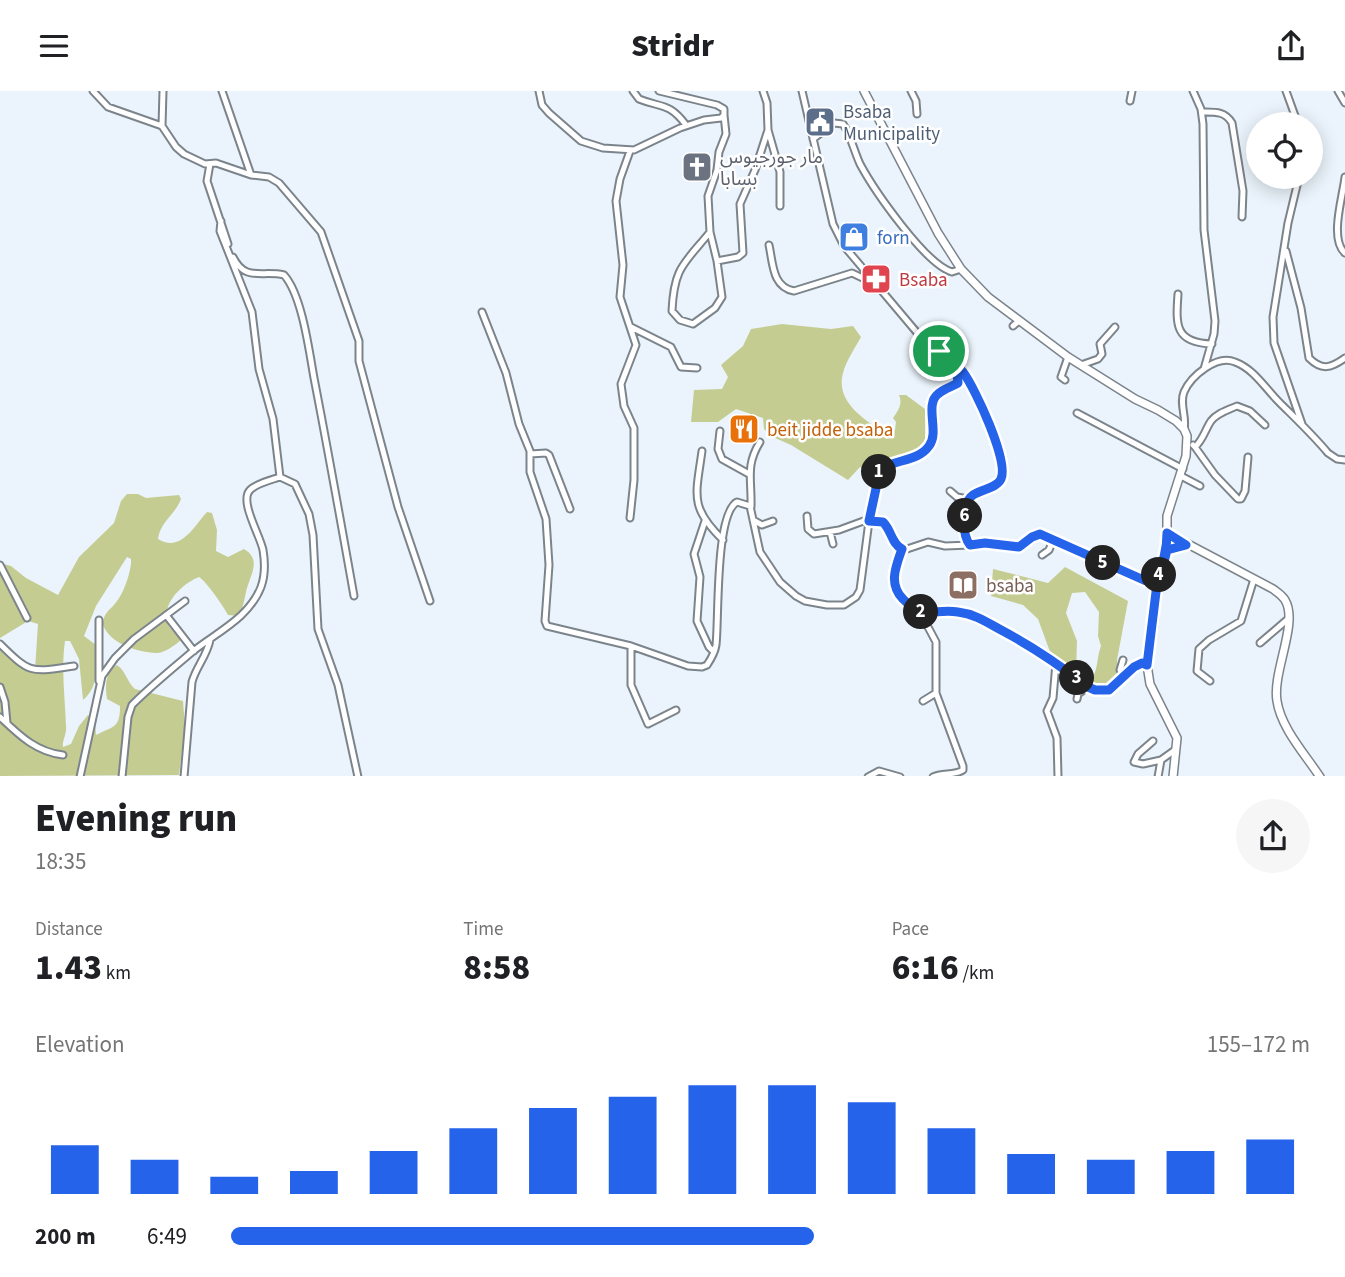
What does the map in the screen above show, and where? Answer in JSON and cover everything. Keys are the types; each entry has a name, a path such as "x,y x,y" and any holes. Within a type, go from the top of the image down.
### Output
{"street":[{"path":"93,91 108,107 162,125"},
{"path":"163,91 162,125 179,150 198,161 269,177 279,183 321,232 359,341 359,361 398,507 430,601"},
{"path":"222,91 251,175"},
{"path":"539,91 544,107 578,138 597,148 630,151 686,125 721,118 724,115"},
{"path":"633,91 639,99 655,102 675,112 686,125"},
{"path":"659,91 724,109 726,134 708,196 710,232 722,297 715,308 693,324 680,320 672,311 676,280 684,260 710,232"},
{"path":"763,91 767,103 768,130 780,172 780,206"},
{"path":"802,91 833,224 844,246 919,335 949,357 965,375 983,411 1002,461 1000,482 968,499 964,522 965,540 970,545"},
{"path":"864,91 925,209 961,269 1016,324 1135,399 1158,409 1184,429"},
{"path":"911,91 916,101 917,114"},
{"path":"1130,101 1132,91"},
{"path":"1193,91 1202,112 1203,230 1215,321 1212,344 1204,369"},
{"path":"1286,91 1294,112"},
{"path":"1338,91 1345,103"},
{"path":"1202,112 1220,113 1232,123 1243,191 1242,217"},
{"path":"813,139 834,123 843,124 860,163 889,210 939,267 951,272 961,269"},
{"path":"717,261 738,257 743,253 740,204 768,130"},
{"path":"630,151 616,201 623,265 620,297 635,348 621,384 624,406 634,428 634,480 630,518"},
{"path":"210,164 208,181 234,259 239,267 250,273 284,275 298,307 328,450 354,596"},
{"path":"1345,177 1337,228 1340,249 1345,253"},
{"path":"1297,189 1274,300 1274,343 1302,424"},
{"path":"221,221 220,232 252,312 259,369 274,419 279,477"},
{"path":"769,245 776,279 788,290 794,291 852,274 876,284"},
{"path":"1285,247 1301,308 1309,358 1326,368 1333,367 1345,358"},
{"path":"1178,294 1177,323 1181,332 1193,341 1212,344"},
{"path":"482,312 506,373 530,454 530,472 546,519 549,565 545,621 547,626 631,646 695,667 708,665 714,652 717,592 728,512 733,504 741,502 748,504 751,510"},
{"path":"631,327 671,347 681,367 697,368"},
{"path":"1082,365 1098,359 1102,353 1100,344 1115,327"},
{"path":"760,442 752,456 749,474 751,510 760,552 779,582 796,597 805,601 836,605 850,602 860,590 869,520 880,470 926,450 933,439 933,401 936,395 958,383 954,370 939,351"},
{"path":"1065,380 1061,373 1068,356"},
{"path":"1173,776 1178,744 1175,731 1150,684 1147,665 1158,577 1167,550 1169,507 1182,473 1187,442 1183,395 1204,369 1221,360 1235,361 1249,370 1328,453 1337,459 1345,460"},
{"path":"1195,447 1212,420 1237,406 1250,411 1265,425"},
{"path":"1077,413 1200,486"},
{"path":"720,431 718,449 722,459 749,474"},
{"path":"1187,442 1195,447 1238,499 1241,499 1245,491 1248,457"},
{"path":"702,451 698,508 705,521 723,540"},
{"path":"530,454 549,455 570,509"},
{"path":"122,776 129,709 194,651 247,610 261,587 263,551 247,505 247,495 251,489 279,477 295,484 311,521 318,629 338,685 358,776"},
{"path":"950,491 957,497 968,499"},
{"path":"807,516 810,532 814,534 869,520 883,522 889,528 894,543 902,549 928,542 945,546 985,543 1019,547 1040,534 1146,581 1158,577"},
{"path":"753,520 762,525 774,521"},
{"path":"705,521 694,554 700,577 697,621 714,652"},
{"path":"830,532 833,544"},
{"path":"1167,533 1254,579 1283,598 1288,619 1276,686 1277,702 1285,724 1320,776"},
{"path":"1042,555 1049,550 1053,540"},
{"path":"1167,550 1186,545"},
{"path":"902,549 895,570 894,585 902,599 920,612 936,642 936,693 963,766 963,770 958,773 933,776"},
{"path":"0,565 27,618"},
{"path":"1210,681 1197,671 1199,649 1241,621 1254,579"},
{"path":"99,684 115,658 134,639 185,601"},
{"path":"920,612 957,611 981,618 1019,638 1095,690 1109,690 1138,664 1147,665"},
{"path":"166,615 194,651"},
{"path":"1260,643 1288,619"},
{"path":"80,776 99,684 99,620"},
{"path":"184,776 192,682 210,640"},
{"path":"0,644 29,669 74,666"},
{"path":"631,646 631,685 648,724 676,710"},
{"path":"1123,660 1121,670 1128,673"},
{"path":"1056,663 1053,698 1047,711 1057,739 1058,776"},
{"path":"0,687 7,723"},
{"path":"1077,699 1078,694 1088,687"},
{"path":"923,701 936,693"},
{"path":"0,717 18,735 39,749 63,755"},
{"path":"1153,741 1138,754 1135,762 1143,764 1161,760"},
{"path":"1158,776 1161,760 1166,754 1173,753 1178,744"},
{"path":"868,776 878,771 900,776"}],"green space":[{"path":"782,324 831,329 853,326 861,337 843,373 843,393 848,401 861,416 885,433 895,430 896,422 893,418 900,404 899,395 906,395 925,409 925,440 917,449 876,463 870,473 860,467 848,480 773,437 764,429 763,418 736,409 718,422 691,422 694,390 722,389 728,377 721,365 743,346 751,329"},
{"path":"127,494 138,494 146,498 179,495 181,499 159,533 158,539 174,543 186,536 207,512 212,513 217,530 216,551 228,557 244,549 250,553 254,563 239,616 228,615 199,577 181,589 171,601 166,615 168,625 181,640 156,653 133,649 118,642 103,625 106,614 120,597 127,581 131,559 127,557 96,606 84,636 96,645 96,667 95,682 83,700 79,659 70,641 65,641 63,673 66,729 63,747 71,744 79,726 88,715 95,721 96,735 112,728 119,719 120,706 107,699 106,689 108,675 117,665 135,689 183,701 185,727 179,775 0,776 0,642 30,669 35,670 38,624 28,621 0,638 0,563 11,566 26,578 58,595 79,557 114,523 121,501"},
{"path":"1065,567 1128,601 1117,660 1119,677 1113,684 1102,687 1090,681 1095,673 1101,646 1098,636 1099,612 1085,592 1072,593 1066,613 1077,641 1076,671 1053,660 1038,619 1023,605 991,596 993,569 1048,583"}],"place":[{"name":"Bsaba Municipality","path":"820,122"},
{"name":"مار جورجيوس بسابا","path":"697,167"},
{"name":"forn","path":"854,237"},
{"name":"Bsaba","path":"876,279"},
{"name":"beit jidde bsaba","path":"744,429"},
{"name":"bsaba","path":"963,585"}],"route":[{"path":"939,351 949,357 973,388 1002,461 1000,482 968,499 964,522 965,540 970,545 985,543 1019,547 1040,534 1146,581 1158,577 1163,563 1167,550 1167,533 1186,545 1167,550 1158,577 1147,665 1138,664 1115,687 1102,691 1088,687 1019,638 981,618 957,611 920,612 902,599 896,590 895,570 902,549 894,543 889,528 883,522 869,521 872,502 880,470 918,455 931,444 933,401 936,395 958,383 954,370 939,351"}]}
